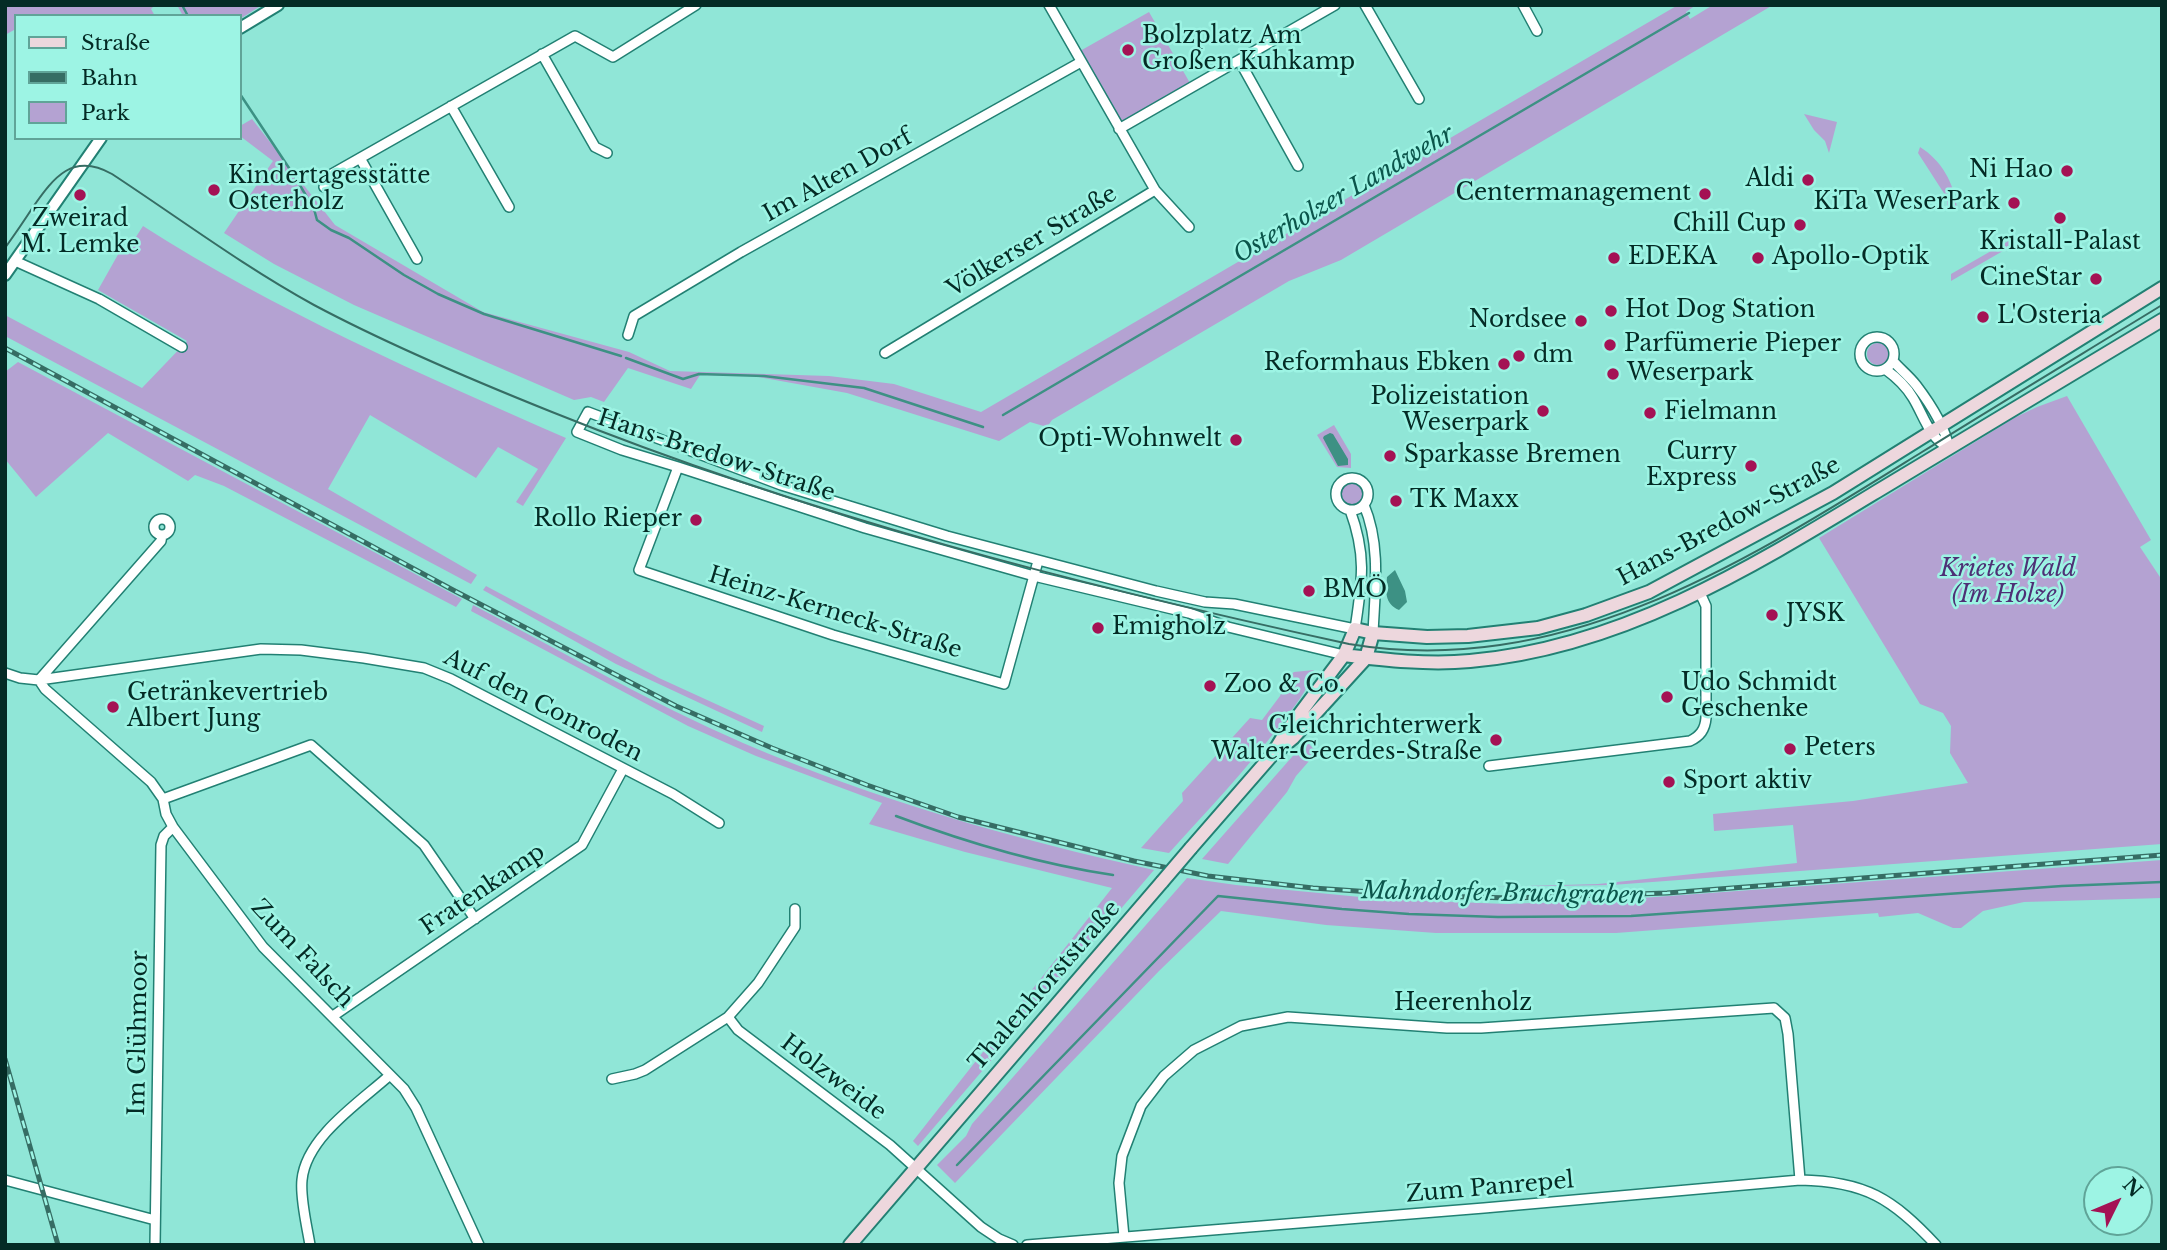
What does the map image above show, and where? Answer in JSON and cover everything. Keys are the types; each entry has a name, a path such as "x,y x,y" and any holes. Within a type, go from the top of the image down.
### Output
{"main road":[{"name":"Hans-Bredow-Straße","path":"1355,629 1427,637 1468,636 1538,628 1618,605 1659,587 1810,505 2162,288"},
{"name":"Hans-Bredow-Straße","path":"1344,655 1425,662 1468,662 1542,649 1604,632 1660,611 1788,546 2162,320"},
{"name":"Thalenhorststraße","path":"850,1245 1272,755 1344,655 1355,629"},
{"path":"1366,658 1373,632"},
{"name":"Thalenhorststraße","path":"1272,755 1293,738 1366,658"}],"street":[{"path":"242,27 278,5"},
{"path":"324,187 332,174 575,36 613,57 696,5"},
{"path":"1049,5 1155,190 1189,228"},
{"path":"1119,129 1335,5"},
{"path":"1365,5 1419,99"},
{"path":"1523,5 1537,31"},
{"path":"542,54 595,147 607,153"},
{"path":"1239,60 1298,166"},
{"name":"Im Alten Dorf","path":"628,335 634,316 741,252 1081,62"},
{"path":"451,106 509,207"},
{"path":"5,275 99,140"},
{"path":"360,158 417,259"},
{"name":"Völkerser Straße","path":"885,353 1155,190"},
{"path":"15,261 99,299 182,347"},
{"path":"1875,337 1885,339 1894,350 1893,361 1885,369 1872,370 1863,362 1861,351 1865,342 1875,337"},
{"path":"1893,361 1916,385 1936,429"},
{"path":"1885,369 1906,388 1936,429 1947,437 1949,448"},
{"name":"Hans-Bredow-Straße","path":"1344,655 1228,627 1189,613 1034,576 865,528 622,450 577,432 588,412 781,485 947,536 1205,602 1234,604 1355,629"},
{"name":"Heinz-Kerneck-Straße","path":"678,467 639,570 833,635 1004,684 1038,561"},
{"path":"1355,478 1363,483 1368,494 1364,505 1350,510 1340,505 1336,498 1339,485 1346,479 1355,478"},
{"path":"1364,505 1369,516 1375,560 1373,632"},
{"path":"1350,510 1361,544 1363,565 1355,629"},
{"path":"39,680 161,541 162,535"},
{"path":"1489,766 1690,741 1698,737 1704,729 1706,718 1706,606 1700,593"},
{"name":"Auf den Conroden","path":"5,673 39,680 261,649 302,650 424,668 451,679 673,794 719,824"},
{"name":"Zum Falsch","path":"39,680 45,689 151,782 163,799 166,814 173,827 263,947 404,1089 416,1108 479,1245"},
{"path":"163,799 311,745 424,845 475,919"},
{"name":"Fratenkamp","path":"333,1016 582,845 623,769"},
{"name":"Im Glühmoor","path":"155,1245 161,845 164,836 173,827"},
{"path":"612,1079 645,1070 727,1017 758,983 795,927 795,909"},
{"name":"Heerenholz","path":"1124,1237 1119,1183 1122,1156 1141,1106 1164,1076 1194,1050 1241,1026 1288,1017 1481,1028 1774,1008 1785,1018 1788,1034 1800,1180"},
{"name":"Holzweide","path":"727,1017 738,1030 890,1145 916,1168"},
{"path":"310,1245 302,1183 305,1164 323,1135 390,1075"},
{"path":"916,1168 981,1227 1013,1245"},
{"path":"5,1180 155,1220"},
{"name":"Zum Panrepel","path":"1027,1245 1800,1180 1840,1183 1881,1197 1904,1212 1936,1245"}],"green space":[{"path":"5,5 155,5 151,9 154,14 14,14 14,30 5,35"},
{"path":"177,5 262,5 242,18 242,14 182,14"},
{"path":"1678,5 1696,5 1686,12 1690,19 1713,5 1773,5 1341,260 1289,281 1052,420 1047,427 1030,422 999,441 847,393 753,376 700,375 691,389 628,368 604,402 591,397 574,400 354,305 274,264 224,233 273,161 242,138 242,125 252,119 335,225 483,312 629,352 670,371 829,376 894,384 981,412"},
{"path":"1149,12 1190,83 1121,122 1080,51"},
{"path":"1804,114 1837,122 1829,153 1825,141"},
{"path":"1920,147 1935,159 1946,173 1957,208 1947,206 1947,198 1918,153"},
{"path":"143,226 193,257 297,314 404,366 566,438 523,506 516,502 538,469 498,447 476,478 370,415 328,489 477,575 471,584 5,336 5,315 142,388 187,341 98,290 120,251 125,254"},
{"path":"2012,239 2015,244 1951,281 1951,274"},
{"path":"1878,343 1886,346 1889,354 1886,362 1878,365 1870,362 1867,354 1870,346"},
{"path":"18,362 462,599 456,607 224,486 195,475 188,481 108,433 36,497 5,459 5,372"},
{"name":"Krietes Wald (Im Holze)","path":"2067,396 2151,540 2140,547 2162,580 2162,844 1612,885 1489,887 1598,884 1797,863 1793,825 1714,831 1713,814 1853,801 1968,783 1950,753 1951,726 1943,713 1920,704 1819,538 2014,418"},
{"path":"1334,425 1351,454 1351,468 1337,467 1317,435"},
{"path":"1348,483 1356,483 1363,490 1363,498 1356,505 1348,505 1341,498 1341,490"},
{"path":"486,586 659,678 764,726 762,732 616,664 483,590"},
{"path":"473,605 675,711 793,764 894,800 997,831 1154,870 918,1146 913,1141 1112,888 965,852 869,824 882,803 756,756 688,726 471,611"},
{"path":"1314,670 1300,699 1267,742 1169,853 1141,848 1183,801 1182,793 1250,718 1262,720 1280,696 1287,678 1294,672"},
{"path":"1306,741 1317,752 1228,864 1202,859"},
{"path":"2162,860 2162,898 2024,902 1983,911 1961,928 1953,928 1918,913 1879,917 1878,913 1616,933 1436,933 1326,925 1221,911 1159,971 955,1183 937,1165 966,1136 972,1124 1187,878 1381,899 1506,904 1614,900"}],"water":[{"path":"1330,433 1348,459 1348,465 1338,466 1323,438"},
{"path":"1395,570 1407,602 1399,610 1388,600 1386,592 1387,577"}],"waterway":[{"name":"Osterholzer Landwehr","path":"182,5 187,14"},
{"name":"Osterholzer Landwehr","path":"1003,415 1689,13"},
{"name":"Osterholzer Landwehr","path":"242,97 295,177 314,209 317,220 331,230 349,238 438,294 484,314 621,356"},
{"name":"Osterholzer Landwehr","path":"626,358 683,379 699,374 764,376 864,388 983,427"},
{"path":"896,816 1003,851 1113,875"},
{"name":"Mahndorfer Bruchgraben","path":"957,1165 1218,896 1409,914 1498,917 1631,916 2062,886 2162,882"}],"tram line":[{"path":"5,248 41,196 57,178 75,167 98,168 112,174 262,274 343,320 462,375 649,449 846,516 1046,572 1349,644 1428,651 1505,644 1579,628 1651,602 1721,570 1856,493 2162,305"}],"railway":[{"path":"5,348 453,590 676,706 772,748 958,817 1134,861 1208,876 1313,888 1430,896 1512,898 1667,893 2162,855"},
{"path":"5,1059 58,1245"}],"place":[{"name":"Bolzplatz Am Großen Kuhkamp","path":"1128,50"},
{"name":"Ni Hao","path":"2067,171"},
{"name":"Aldi","path":"1808,180"},
{"name":"Kindertagesstätte Osterholz","path":"214,190"},
{"name":"Centermanagement","path":"1705,194"},
{"name":"Zweirad M. Lemke","path":"80,195"},
{"name":"KiTa WeserPark","path":"2014,203"},
{"name":"Kristall-Palast","path":"2060,218"},
{"name":"Chill Cup","path":"1800,225"},
{"name":"EDEKA","path":"1614,258"},
{"name":"Apollo-Optik","path":"1758,258"},
{"name":"CineStar","path":"2096,279"},
{"name":"Hot Dog Station","path":"1611,311"},
{"name":"L'Osteria","path":"1983,317"},
{"name":"Nordsee","path":"1581,321"},
{"name":"Parfümerie Pieper","path":"1610,345"},
{"name":"dm","path":"1519,356"},
{"name":"Reformhaus Ebken","path":"1504,364"},
{"name":"Weserpark","path":"1613,374"},
{"name":"Polizeistation Weserpark","path":"1543,411"},
{"name":"Fielmann","path":"1650,413"},
{"name":"Opti-Wohnwelt","path":"1236,440"},
{"name":"Sparkasse Bremen","path":"1390,456"},
{"name":"Curry Express","path":"1751,466"},
{"name":"TK Maxx","path":"1396,501"},
{"name":"Rollo Rieper","path":"696,520"},
{"name":"BMÖ","path":"1309,591"},
{"name":"JYSK","path":"1772,615"},
{"name":"Emigholz","path":"1098,628"},
{"name":"Zoo & Co.","path":"1210,686"},
{"name":"Udo Schmidt Geschenke","path":"1667,697"},
{"name":"Getränkevertrieb Albert Jung","path":"113,707"},
{"name":"Gleichrichterwerk Walter-Geerdes-Straße","path":"1496,740"},
{"name":"Peters","path":"1790,749"},
{"name":"Sport aktiv","path":"1669,782"}]}
